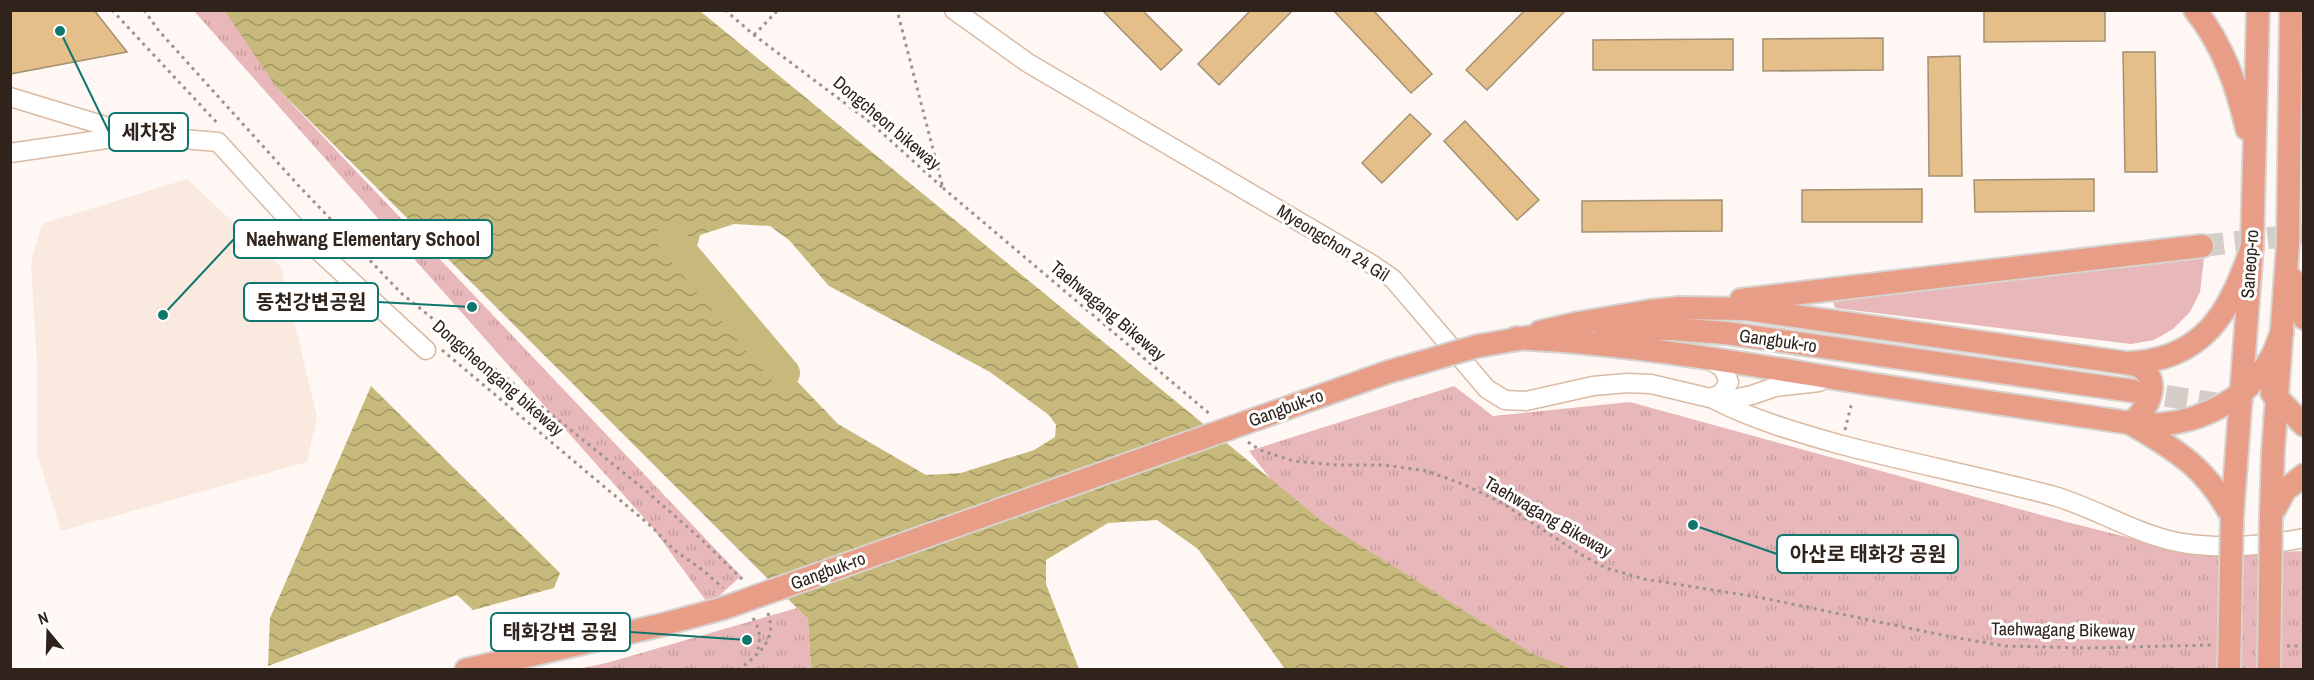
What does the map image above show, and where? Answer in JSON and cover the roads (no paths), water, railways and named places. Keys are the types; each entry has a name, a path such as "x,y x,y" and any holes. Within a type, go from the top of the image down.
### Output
{"main road":[{"path":"2195,10 2218,46 2239,95 2254,167"},
{"name":"Saneop-ro","path":"2229,669 2232,517 2252,246 2258,10"},
{"name":"Saneop-ro","path":"2269,669 2271,515 2288,243 2291,10"},
{"path":"2289,168 2304,132"},
{"path":"2288,243 2292,282 2297,304 2304,318"},
{"path":"1515,338 1617,316 2202,246"},
{"path":"2126,363 2149,362 2168,357 2186,348 2209,329 2227,307 2241,280 2252,246"},
{"path":"1679,308 1775,312 2126,363 2141,367 2147,373 2151,384 2150,401 2139,418 2130,423"},
{"name":"Gangbuk-ro","path":"466,669 661,625 725,600 1388,372 1478,346 1515,338 1607,329 1672,329 1726,333 2133,392"},
{"path":"2246,329 2251,355 2259,376 2277,400 2304,425"},
{"path":"1515,338 1609,344 1707,357 1854,382 2130,423 2162,424 2189,420 2216,409 2241,394 2259,376 2272,357 2282,332"},
{"path":"2130,423 2193,463 2221,496 2232,517"},
{"path":"2271,515 2285,490 2304,476"}],"street":[{"name":"Myeongchon 24 Gil","path":"954,10 1028,63 1373,265 1393,279 1487,389 1505,400 1526,401 1593,386 1627,383 1651,384 1710,398"},
{"path":"10,97 135,135"},
{"path":"10,153 135,135 219,135 309,242 433,349"},
{"path":"1707,357 1723,368 1729,382 1721,394 1710,398"},
{"path":"1710,398 1733,399 1794,383 1854,382"},
{"path":"1710,398 1741,414 1773,425 1899,460 2055,497 2151,534 2181,542 2247,545 2279,543 2304,538"}],"water":[{"path":"225,11 700,11 1323,522 1531,653 1571,669 1285,669 1198,549 1157,520 1108,523 1046,560 1046,584 1079,669 811,669 808,619 277,88","holes":["734,224 770,226 789,240 829,286 990,372 1049,415 1056,425 1055,437 1034,450 961,473 926,475 838,424 790,374 768,347 737,335 701,295 694,258 700,235"]},
{"path":"371,386 560,573 554,588 473,610 457,595 268,666 270,618"}],"waterway":[{"path":"671,238 785,373"}],"tunnel":[{"path":"2202,246 2304,234"},
{"path":"2133,391 2293,415"}],"place":[{"name":"세차장","path":"60,31"},
{"name":"동천강변공원","path":"472,307"},
{"name":"Naehwang Elementary School","path":"163,315"},
{"name":"아산로 태화강 공원","path":"1693,525"},
{"name":"태화강변 공원","path":"747,640"}]}
